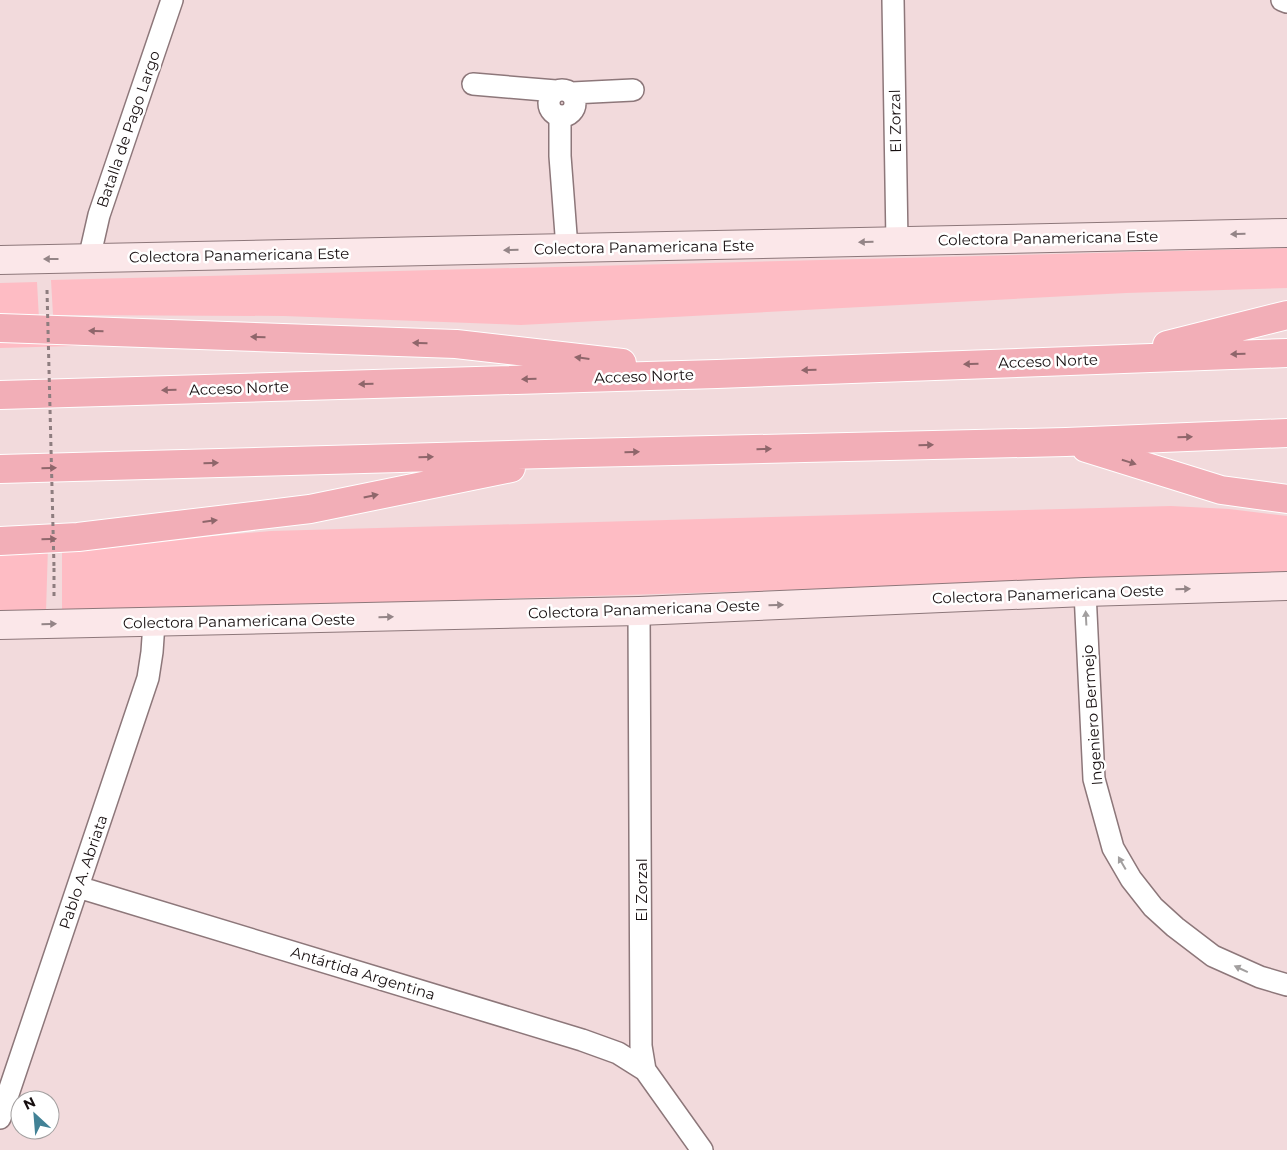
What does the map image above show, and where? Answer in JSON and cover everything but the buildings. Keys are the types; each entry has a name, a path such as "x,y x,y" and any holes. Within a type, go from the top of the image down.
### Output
{"highway":[{"path":"1114,359 1287,315"},
{"path":"0,328 456,344 718,374"},
{"name":"Acceso Norte","path":"0,395 718,374 1287,353"},
{"path":"0,470 583,453 1066,442 1287,434"},
{"path":"1066,442 1221,490 1287,499"},
{"path":"0,541 78,538 310,509 583,453"}],"street":[{"name":"Batalla de Pago Largo","path":"89,259 99,215 172,0"},
{"name":"El Zorzal","path":"893,0 897,242"},
{"path":"1282,0 1287,2"},
{"path":"473,84 564,92 633,90"},
{"path":"564,92 550,96 548,105 552,113 560,116 560,156 567,248"},
{"name":"Colectora Panamericana Este","path":"0,260 897,242 1287,232"},
{"name":"Colectora Panamericana Oeste","path":"0,625 640,611 1085,592 1287,586"},
{"name":"Ingeniero Bermejo","path":"1085,592 1094,779 1113,848 1136,886 1153,907 1175,927 1213,956 1260,977 1287,985"},
{"name":"El Zorzal","path":"640,611 641,1036 645,1070 702,1150"},
{"name":"Pablo A. Abriata","path":"0,1118 148,678 154,623"},
{"name":"Antártida Argentina","path":"78,887 582,1040 618,1053 645,1070"}],"path":[{"path":"48,290 54,567"}],"shaded area":[{"path":"1287,248 1287,288 1126,293 521,325 284,316 53,315 51,280"},
{"path":"37,282 39,319 0,316 0,283"},
{"path":"0,336 144,344 0,348"},
{"path":"1171,506 1229,509 1287,516 1287,575 62,612 62,549 271,531"},
{"path":"48,546 46,612 0,613 0,548"}]}
